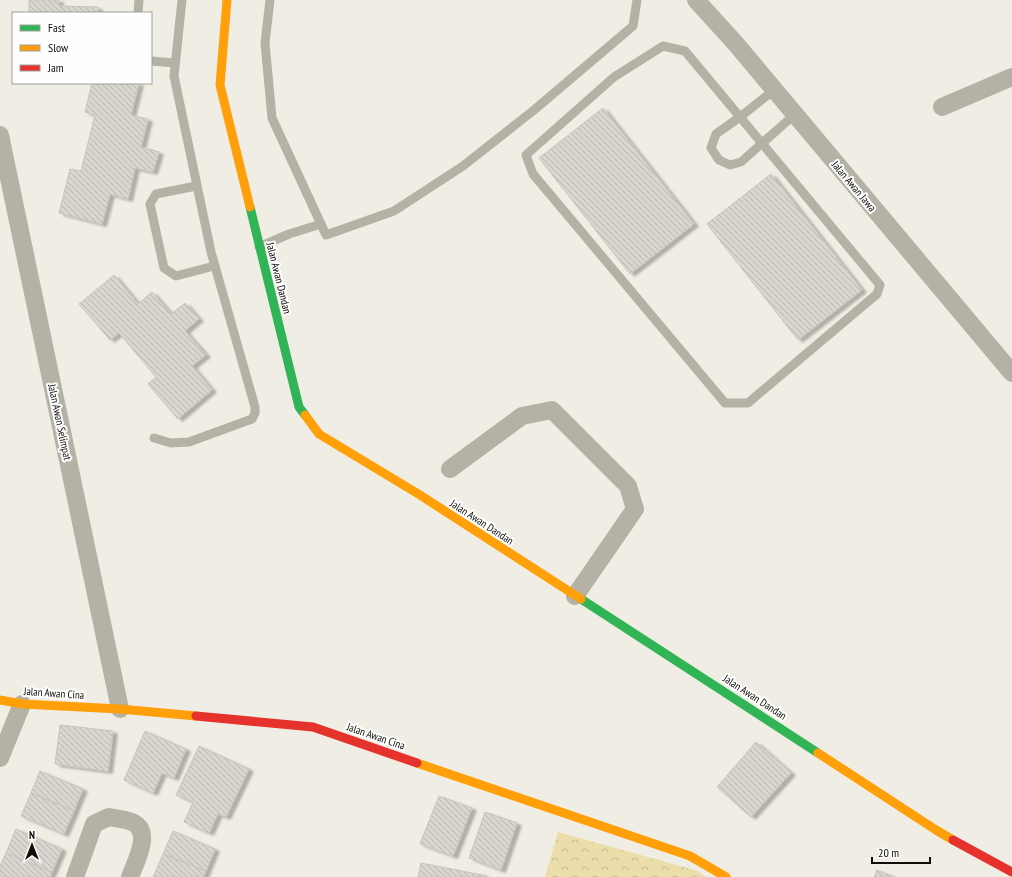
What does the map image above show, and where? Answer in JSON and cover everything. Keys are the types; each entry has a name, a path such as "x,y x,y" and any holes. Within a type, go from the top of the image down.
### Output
{"street":[{"name":"Jalan Awan Dandan","path":"227,0 220,85 299,407 319,434 420,495 936,830 1012,872"},
{"name":"Jalan Awan Jawa","path":"696,0 736,44 1012,373"},
{"path":"942,107 1012,77"},
{"name":"Jalan Awan Selimpat","path":"0,134 120,709"},
{"path":"450,469 522,416 552,410 628,486 635,509 575,596"},
{"name":"Jalan Awan Cina","path":"0,700 22,704 120,709 313,727 690,856 726,877"},
{"path":"0,758 22,704"},
{"path":"75,877 94,824 109,817 134,823 141,833 143,842 130,877"}],"lane":[{"path":"138,12 139,0"},
{"path":"154,438 171,443 189,442 252,419 255,413 255,407 214,266 174,76 182,0"},
{"path":"270,0 265,43 272,118 326,235 394,211 463,166 534,110 633,26 637,0"},
{"path":"663,46 685,51 762,145 880,285 877,294 748,403 725,403 533,174 526,154 614,76 663,46"},
{"path":"152,61 175,63"},
{"path":"774,90 716,134 712,148 719,160 730,165 741,162 762,145 794,115"},
{"path":"196,186 156,194 150,204 164,268 176,276 214,266"},
{"path":"259,247 289,234 321,224"}],"green space":[{"path":"558,832 698,871 706,877 545,877"}],"building":[{"path":"29,0 59,0 59,6 98,7 98,12 29,12"},
{"path":"92,84 139,84 131,115 148,119 141,147 159,152 153,172 135,168 128,199 110,194 102,224 59,213 70,169 81,171 95,115 85,112"},
{"path":"603,108 694,224 630,274 539,158"},
{"path":"771,174 862,290 798,340 707,224"},
{"path":"114,275 138,304 152,292 171,314 185,303 199,319 185,331 206,355 192,366 212,390 178,419 148,384 156,377 119,333 110,340 79,304"},
{"path":"60,725 113,731 108,771 55,764"},
{"path":"145,731 186,749 174,778 162,773 153,793 124,780"},
{"path":"756,742 791,773 751,817 717,787"},
{"path":"199,746 249,769 226,817 218,814 209,833 184,822 193,802 176,795"},
{"path":"40,771 83,789 74,811 31,793"},
{"path":"31,793 74,811 64,834 21,816"},
{"path":"439,796 472,808 453,856 420,844"},
{"path":"485,812 517,823 501,870 469,858"},
{"path":"16,829 62,849 52,872 6,853"},
{"path":"173,831 215,849 206,871 163,854"},
{"path":"6,853 52,872 50,877 0,876 0,866"},
{"path":"163,854 206,871 203,877 153,877"},
{"path":"421,863 487,876 487,877 418,877"},
{"path":"877,870 894,877 874,877"}],"traffic: fast":[{"path":"250,207 299,407 305,415"},
{"path":"581,599 818,753"}],"traffic: slow":[{"path":"227,0 220,85 250,207"},
{"path":"305,415 319,434 420,495 581,599"},
{"path":"0,700 22,704 120,709 196,716"},
{"path":"818,753 953,840"},
{"path":"417,763 690,856 726,877"}],"traffic: jam":[{"path":"196,716 313,727 417,763"},
{"path":"953,840 1012,872"}]}
